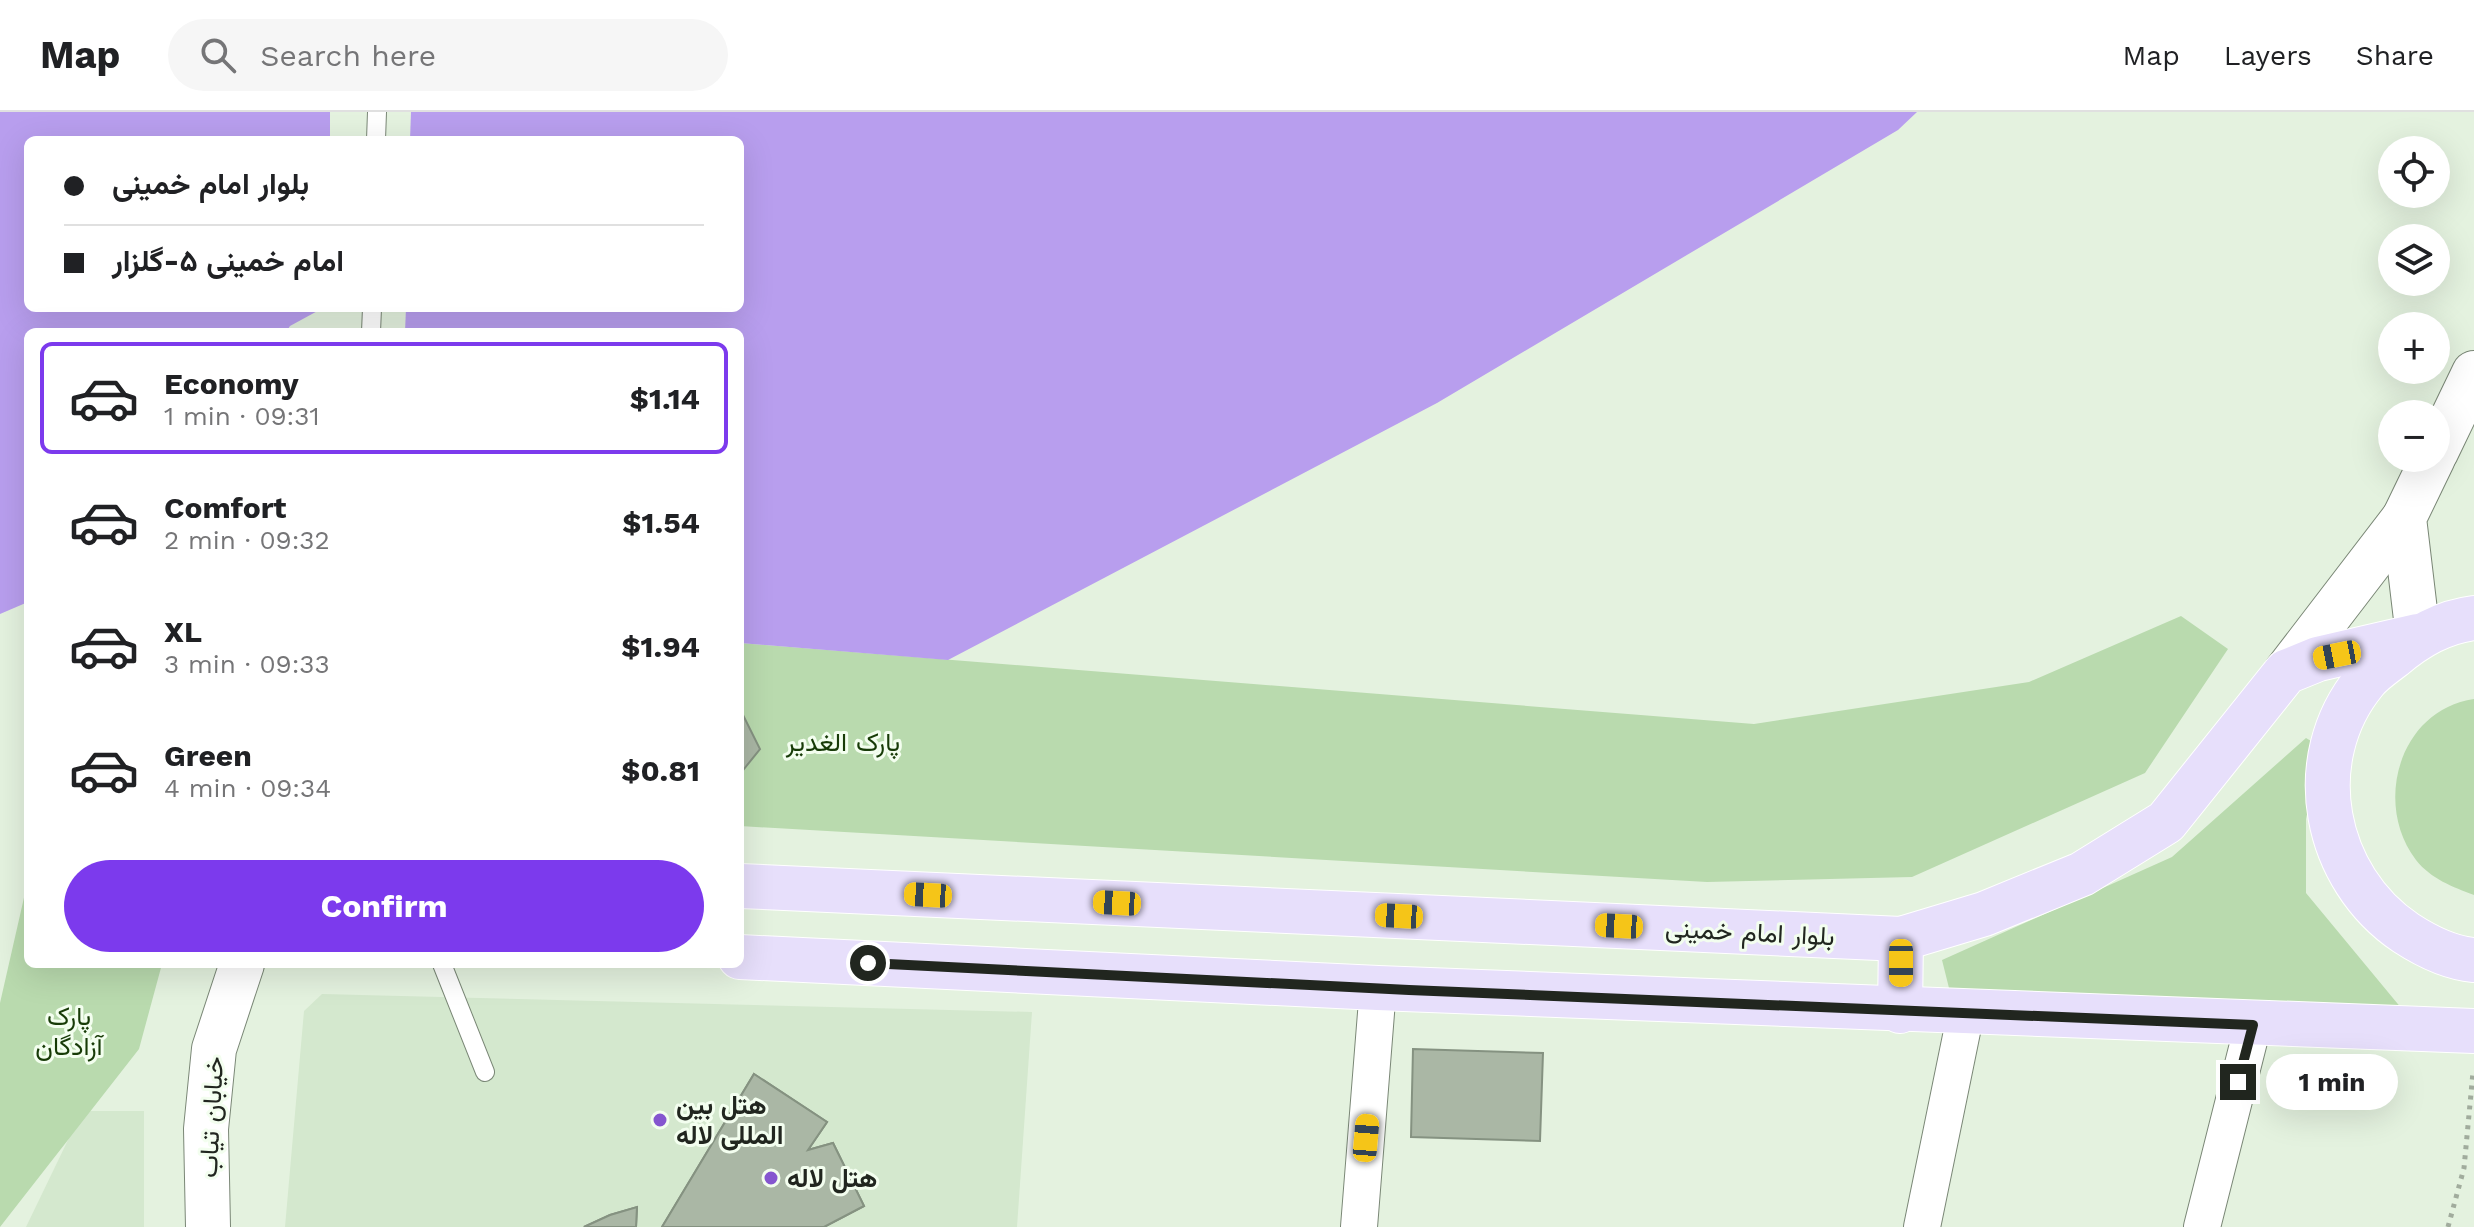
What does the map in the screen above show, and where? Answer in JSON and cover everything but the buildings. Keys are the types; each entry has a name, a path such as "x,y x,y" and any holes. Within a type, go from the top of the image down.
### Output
{"main road":[{"path":"2286,672 2318,659 2418,636 2474,618"},
{"path":"2418,636 2365,680 2342,718 2329,760 2328,804 2337,847 2357,887 2387,920 2424,944 2474,960"},
{"name":"بلوار امام خمینی","path":"744,886 1901,939 1984,914 2082,874 2166,822 2286,672"},
{"path":"1900,1011 1901,939"},
{"path":"744,957 1900,1011 2474,1031"}],"street":[{"path":"2450,423 2474,373"},
{"path":"2286,672 2404,518 2426,472"},
{"path":"2404,518 2418,636"},
{"name":"خیابان تیاب","path":"208,1227 206,1129 214,1049 241,968"},
{"path":"1359,1227 1378,988"},
{"path":"1922,1227 1966,1012"},
{"path":"2202,1227 2253,1025"}],"lane":[{"path":"376,136 377,112"},
{"path":"444,968 485,1072"}],"path":[{"path":"2448,1227 2464,1168 2474,1059"}],"shaded area":[{"path":"0,112 1917,112 1898,130 1437,403 948,660 744,643 744,328 24,328 24,604 0,614"},
{"name":"هتل بین المللی لاله","path":"322,994 1032,1012 1017,1227 285,1227 304,1011"},
{"path":"82,1111 144,1111 144,1227 26,1227"}],"green space":[{"name":"پارک الغدیر","path":"2181,616 2228,649 2145,773 1912,877 1707,882 744,826 744,643 1754,724 2029,682"},
{"path":"2474,699 2474,895 2435,877 2416,860 2403,837 2396,813 2396,787 2401,763 2411,740 2427,721 2448,707"},
{"path":"2306,738 2321,747 2306,819 2306,893 2402,1009 1951,996 1942,960 2172,857"},
{"name":"پارک آزادگان","path":"24,898 24,968 161,968 139,1049 0,1227 0,1003"}],"pier":[{"path":"330,112 411,112 410,136 330,136"},
{"path":"316,312 406,312 405,328 290,326"}],"place":[{"name":"هتل بین المللی لاله","path":"660,1120"},
{"name":"هتل لاله","path":"771,1178"}],"route":[{"path":"868,963 1409,990 2253,1025 2238,1082"}]}
